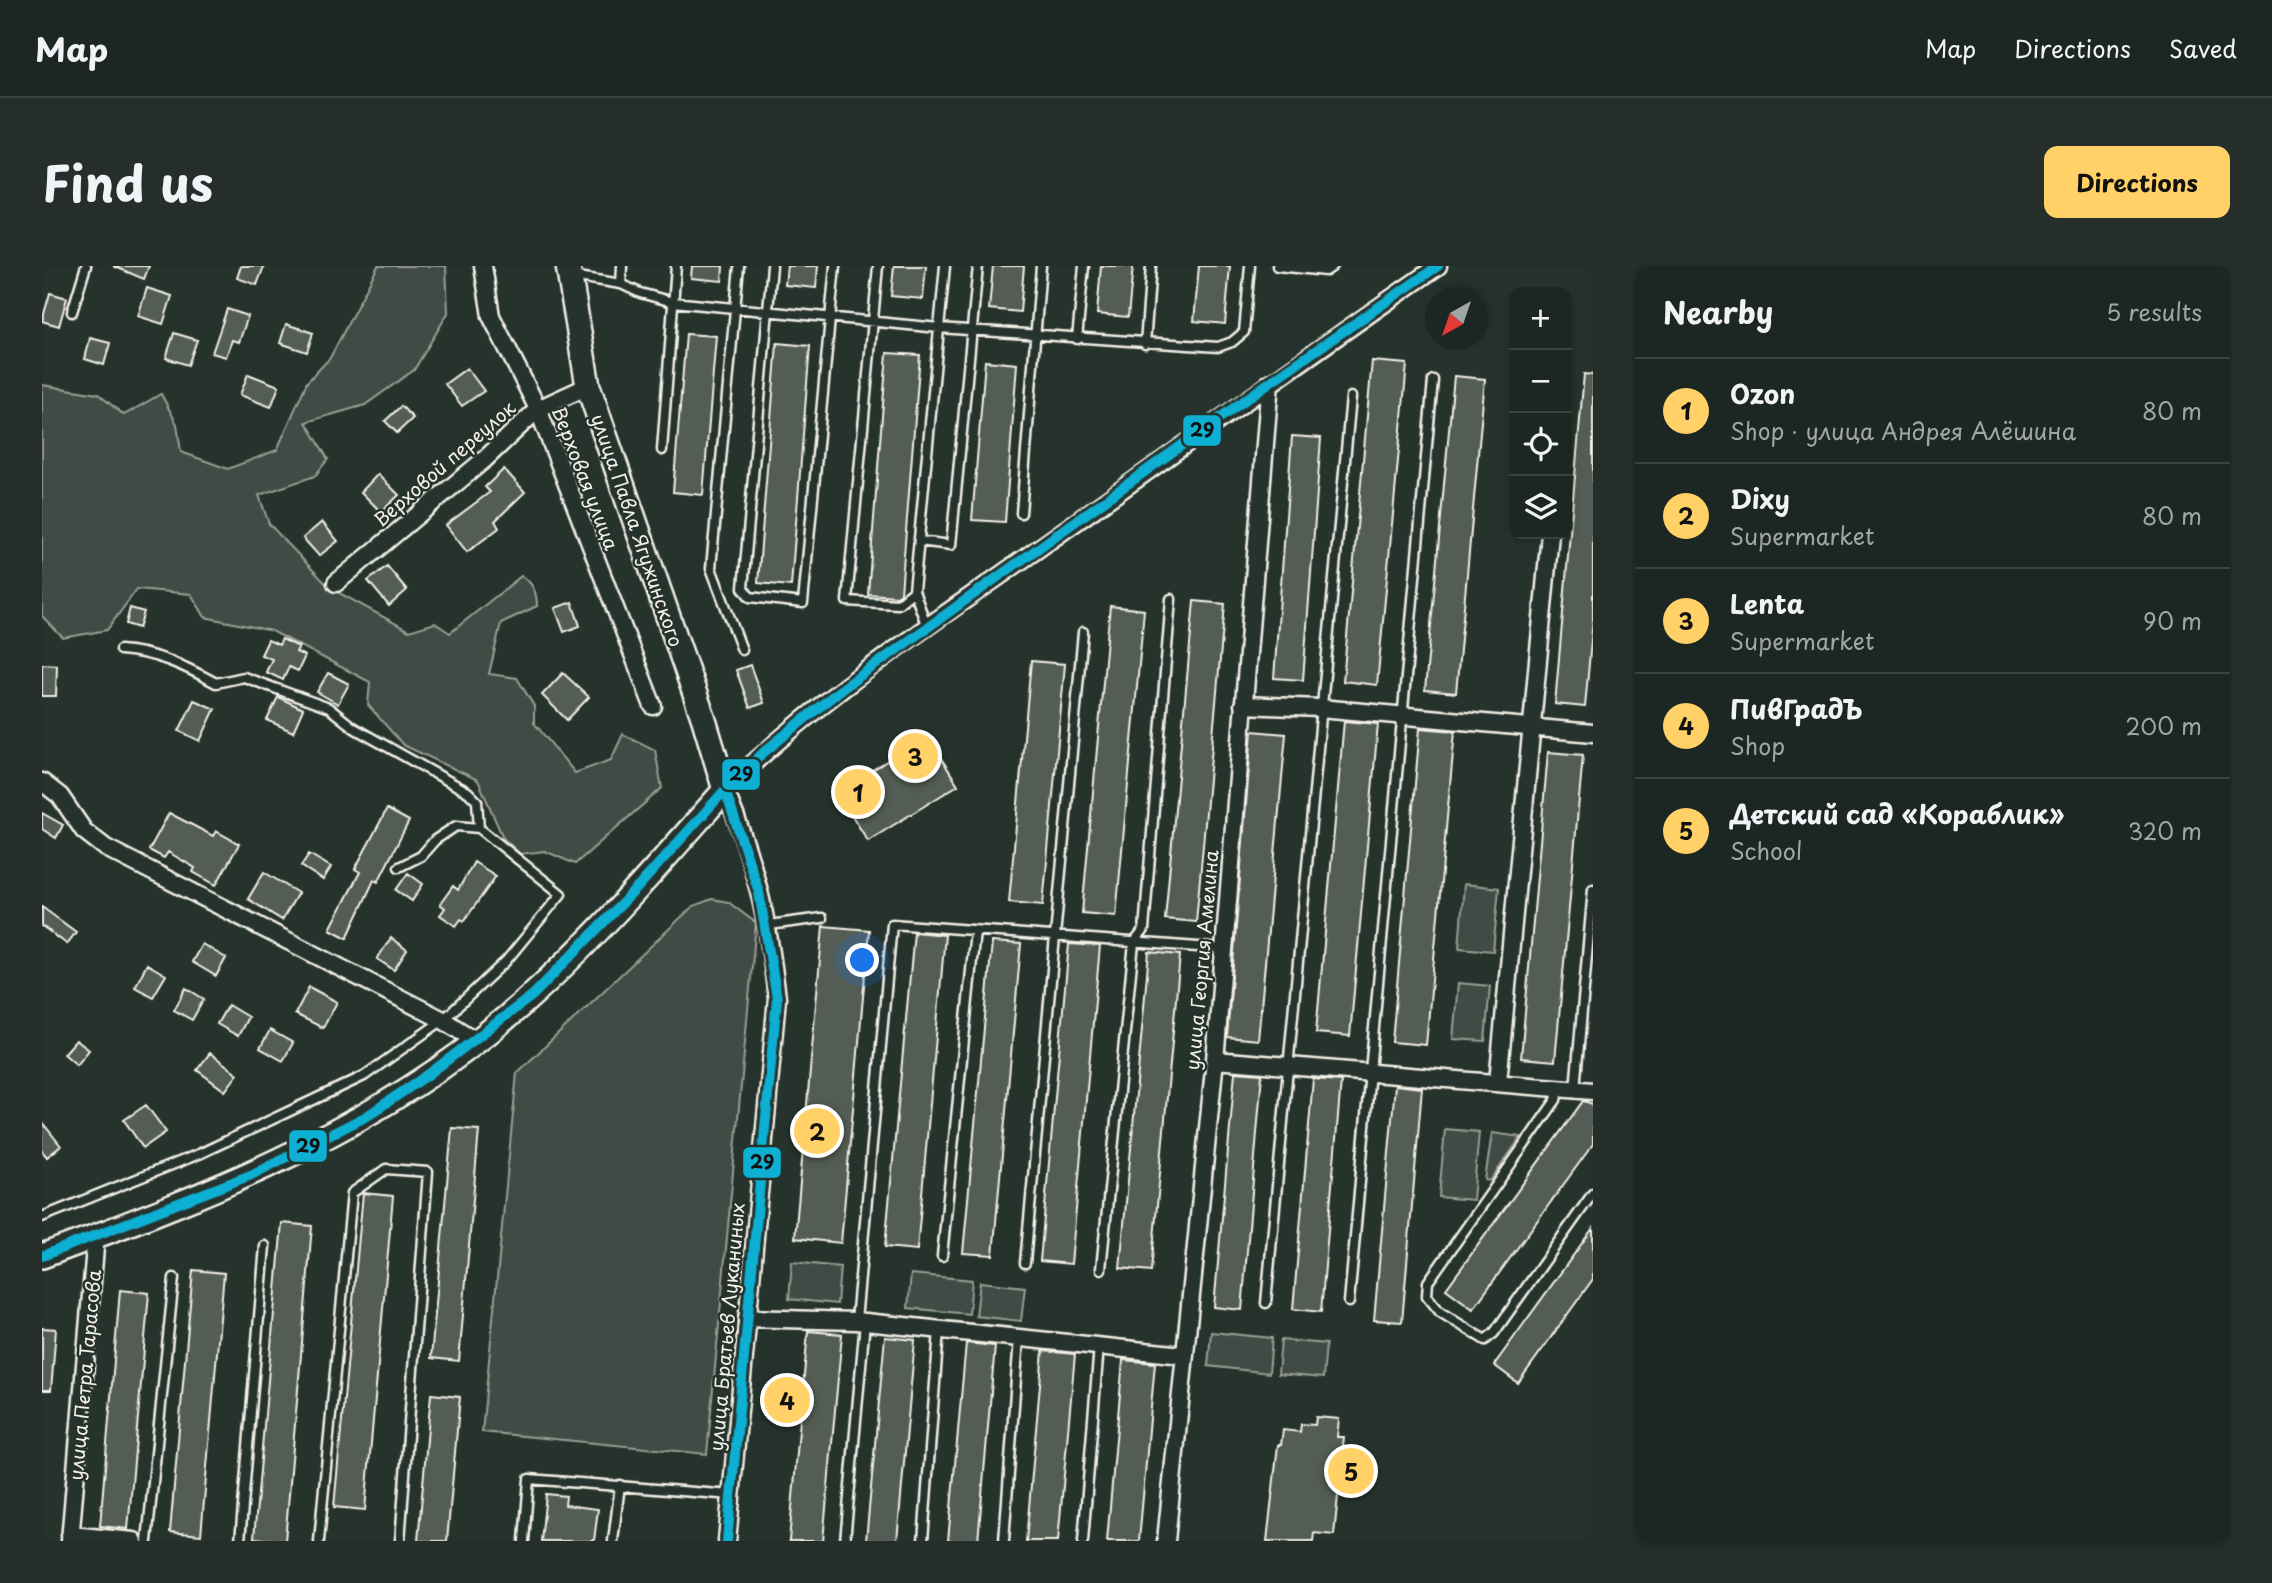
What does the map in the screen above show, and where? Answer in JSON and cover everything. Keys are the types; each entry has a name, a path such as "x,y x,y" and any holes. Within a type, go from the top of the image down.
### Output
{"street":[{"name":"Верховая улица","path":"483,266 491,316 537,409 653,706"},
{"path":"42,1255 251,1175 355,1122 476,1041 533,995 764,751 927,627 1270,382 1438,266"},
{"name":"улица Павла Ягужинского","path":"569,271 587,386 704,720 725,790"},
{"name":"улица Георгия Амелина","path":"1166,1541 1215,1060 1270,382"},
{"name":"Верховой переулок","path":"336,583 485,459 537,409 587,386"},
{"path":"1498,1082 1550,539"},
{"path":"1243,705 1321,708 1593,733"},
{"path":"42,782 60,796 84,831 106,848 443,1020 476,1041"},
{"name":"улица Братьев Луканиных","path":"725,790 754,868 769,925 777,998 727,1541"},
{"path":"1215,1060 1593,1090"},
{"name":"улица Петра Тарасова","path":"70,1538 96,1236"},
{"path":"747,1318 861,1322 1183,1355"},
{"path":"70,1538 134,1541"}],"lane":[{"path":"72,312 86,266"},
{"path":"621,284 622,266"},
{"path":"662,450 677,266"},
{"path":"739,266 711,568 743,650"},
{"path":"772,266 743,588 750,597 803,603 835,266"},
{"path":"878,266 847,601 898,604 914,591"},
{"path":"927,627 914,591 945,266"},
{"path":"919,541 951,545 978,266"},
{"path":"1021,513 1041,266"},
{"path":"1077,339 1084,266"},
{"path":"1145,344 1152,266"},
{"path":"569,271 621,284 640,293 673,302 972,331 1218,347 1232,342 1244,332 1250,266"},
{"path":"1277,266 1326,271 1333,266"},
{"path":"1349,1302 1372,1072 1400,716 1433,380"},
{"path":"1266,1303 1352,397"},
{"path":"1101,1269 1134,943 1144,930 1171,599"},
{"path":"1024,1263 1083,632"},
{"path":"120,650 139,651 181,664 216,683 244,677 329,708 354,728 468,792 477,801 479,828"},
{"path":"42,1217 199,1154 364,1076 443,1020 506,961 561,894 479,828 456,826 435,841 421,856 399,867"},
{"path":"1593,888 1567,1088 1428,1282 1427,1296 1440,1312 1485,1340 1494,1333 1593,1193"},
{"path":"769,925 822,918"},
{"path":"845,1541 892,924 1224,949"},
{"path":"942,1256 975,931"},
{"path":"319,1541 352,1193 386,1169 428,1171 400,1541"},
{"path":"240,1541 265,1246"},
{"path":"148,1541 174,1278"},
{"path":"923,1541 940,1330"},
{"path":"1004,1541 1018,1338"},
{"path":"1083,1541 1099,1346"},
{"path":"524,1541 529,1479 732,1495"},
{"path":"613,1541 620,1485"}],"shaded area":[{"path":"378,266 446,266 448,313 414,370 365,405 306,422 328,459 315,476 259,495 269,524 330,588 409,631 435,623 450,633 521,576 529,582 535,593 537,606 501,623 489,674 517,678 534,706 534,723 575,773 611,760 623,734 655,750 662,788 575,864 545,851 520,854 503,838 478,780 403,745 368,705 370,682 272,631 205,617 191,594 137,589 107,630 63,638 42,616 42,385 98,394 124,415 161,394 177,424 181,452 228,469 277,450 307,382 330,358"},
{"path":"1464,884 1499,888 1493,951 1459,948"},
{"path":"712,899 728,902 756,923 707,1454 482,1432 517,1073 693,906"},
{"path":"1458,983 1490,986 1485,1041 1453,1039"},
{"path":"1445,1129 1479,1132 1473,1200 1439,1197"},
{"path":"1492,1133 1521,1137 1490,1181 1485,1180"},
{"path":"792,1262 840,1267 837,1304 789,1299"},
{"path":"911,1274 972,1280 969,1314 908,1308"},
{"path":"980,1282 1025,1287 1021,1321 976,1316"},
{"path":"1211,1332 1272,1338 1269,1373 1208,1366"},
{"path":"1281,1340 1326,1344 1323,1378 1278,1374"}],"building":[{"path":"113,266 149,266 144,279"},
{"path":"241,266 264,266 257,285 237,278"},
{"path":"692,266 723,266 722,281 691,278"},
{"path":"787,266 818,266 816,288 785,285"},
{"path":"894,266 926,266 923,299 891,296"},
{"path":"993,266 1024,266 1020,312 989,309"},
{"path":"1101,266 1133,266 1128,317 1097,314"},
{"path":"1199,266 1230,266 1225,324 1194,321"},
{"path":"147,288 172,296 163,324 138,316"},
{"path":"50,293 67,298 59,326 42,321"},
{"path":"227,309 248,316 239,342 232,340 226,357 212,353"},
{"path":"286,324 313,333 307,352 280,343"},
{"path":"174,333 197,340 188,365 166,358"},
{"path":"686,334 716,336 703,495 673,492"},
{"path":"90,338 110,343 104,365 85,359"},
{"path":"777,343 810,346 791,586 758,583"},
{"path":"887,353 920,355 901,593 897,596 868,594"},
{"path":"985,361 1017,364 1005,522 972,520"},
{"path":"1372,361 1407,364 1377,685 1343,681"},
{"path":"467,368 484,391 462,406 445,384"},
{"path":"248,374 279,386 271,407 240,395"},
{"path":"1584,374 1593,375 1593,619 1585,707 1555,704 1570,539 1572,539"},
{"path":"1454,376 1485,379 1456,693 1425,690"},
{"path":"401,406 413,418 397,433 385,421"},
{"path":"1292,436 1321,438 1303,680 1274,678"},
{"path":"504,469 525,492 495,521 499,528 467,552 446,525 490,492 485,487"},
{"path":"378,474 399,495 381,512 361,492"},
{"path":"322,522 338,541 319,556 303,538"},
{"path":"387,566 407,590 389,606 368,581"},
{"path":"1194,601 1225,604 1196,922 1165,919"},
{"path":"572,602 580,626 564,632 555,608"},
{"path":"1110,606 1144,610 1116,916 1082,913"},
{"path":"130,608 144,612 139,628 126,624"},
{"path":"282,639 299,647 296,652 305,656 298,671 289,667 283,680 266,672 272,659 261,655 268,640 279,645"},
{"path":"1031,661 1065,664 1043,905 1009,902"},
{"path":"42,664 57,665 56,696 42,696"},
{"path":"750,665 764,703 750,708 736,670"},
{"path":"328,673 349,684 338,704 317,692"},
{"path":"563,673 589,697 567,720 542,695"},
{"path":"278,697 303,709 293,732 267,720"},
{"path":"194,700 215,709 200,741 179,731"},
{"path":"1344,721 1378,724 1350,1036 1316,1033"},
{"path":"1420,728 1455,731 1426,1045 1392,1042"},
{"path":"1252,731 1286,734 1258,1040 1227,1037"},
{"path":"927,736 958,785 868,841 837,792"},
{"path":"1548,752 1583,755 1555,1061 1521,1058"},
{"path":"387,809 409,821 378,882 374,880 347,938 330,929 360,872 355,869"},
{"path":"42,813 63,825 56,838 42,829"},
{"path":"169,813 213,836 216,831 239,844 216,885 193,872 195,868 168,852 164,858 149,850"},
{"path":"309,854 331,867 323,880 301,866"},
{"path":"474,862 496,876 464,921 461,919 456,926 440,915 445,908 440,904 453,886 458,890"},
{"path":"264,872 298,893 282,920 248,899"},
{"path":"408,873 423,884 412,901 396,890"},
{"path":"42,907 76,932 67,944 42,926"},
{"path":"823,926 869,930 841,1243 795,1238"},
{"path":"914,932 945,935 917,1250 885,1247"},
{"path":"391,938 407,950 394,970 377,959"},
{"path":"992,942 1021,944 993,1255 963,1253"},
{"path":"202,944 226,958 216,976 192,962"},
{"path":"1069,944 1100,946 1071,1264 1040,1261"},
{"path":"1149,952 1180,955 1151,1271 1120,1268"},
{"path":"147,964 166,975 153,997 135,987"},
{"path":"309,987 337,1002 323,1028 295,1014"},
{"path":"186,988 204,999 192,1020 174,1010"},
{"path":"228,1005 248,1017 238,1036 217,1024"},
{"path":"270,1030 293,1043 283,1061 260,1048"},
{"path":"76,1040 89,1050 77,1065 64,1054"},
{"path":"210,1053 238,1074 225,1091 197,1070"},
{"path":"1235,1072 1262,1074 1242,1310 1214,1307"},
{"path":"1313,1079 1341,1081 1321,1312 1293,1309"},
{"path":"1395,1085 1422,1088 1402,1322 1374,1320"},
{"path":"1583,1101 1593,1104 1593,1144 1473,1309 1446,1289"},
{"path":"146,1105 166,1132 143,1148 124,1120"},
{"path":"42,1122 61,1146 47,1157 42,1151"},
{"path":"452,1128 479,1130 459,1361 431,1358"},
{"path":"363,1193 393,1196 365,1510 334,1507"},
{"path":"282,1223 312,1226 285,1541 254,1538"},
{"path":"1593,1228 1593,1279 1518,1383 1494,1365"},
{"path":"193,1270 224,1273 201,1535 170,1532"},
{"path":"120,1290 149,1293 128,1529 100,1526"},
{"path":"42,1328 56,1329 51,1390 42,1390"},
{"path":"808,1331 842,1334 823,1541 789,1541"},
{"path":"885,1337 915,1340 897,1541 866,1541"},
{"path":"966,1343 995,1346 978,1541 948,1541"},
{"path":"1043,1351 1075,1354 1058,1541 1026,1541"},
{"path":"1123,1360 1155,1363 1139,1541 1107,1541"},
{"path":"431,1394 460,1397 447,1541 418,1541"},
{"path":"1316,1417 1339,1419 1337,1437 1344,1437 1334,1535 1314,1533 1313,1541 1267,1541 1278,1445 1281,1445 1283,1430 1300,1432 1301,1424 1315,1425"},
{"path":"546,1494 566,1496 565,1505 598,1509 594,1541 541,1541"}],"transit line":[{"name":"29","path":"42,1256 251,1175 367,1116 429,1074 533,995 639,886 725,790 764,752 839,691 1270,382 1438,266"},
{"name":"29","path":"725,790 759,892 777,998 727,1541"}],"place":[{"name":"Lenta","path":"915,756"},
{"name":"Ozon","path":"858,792"},
{"name":"Dixy","path":"817,1131"},
{"name":"ПивГрадЪ","path":"787,1400"},
{"name":"Детский сад «Кораблик»","path":"1351,1471"}]}
